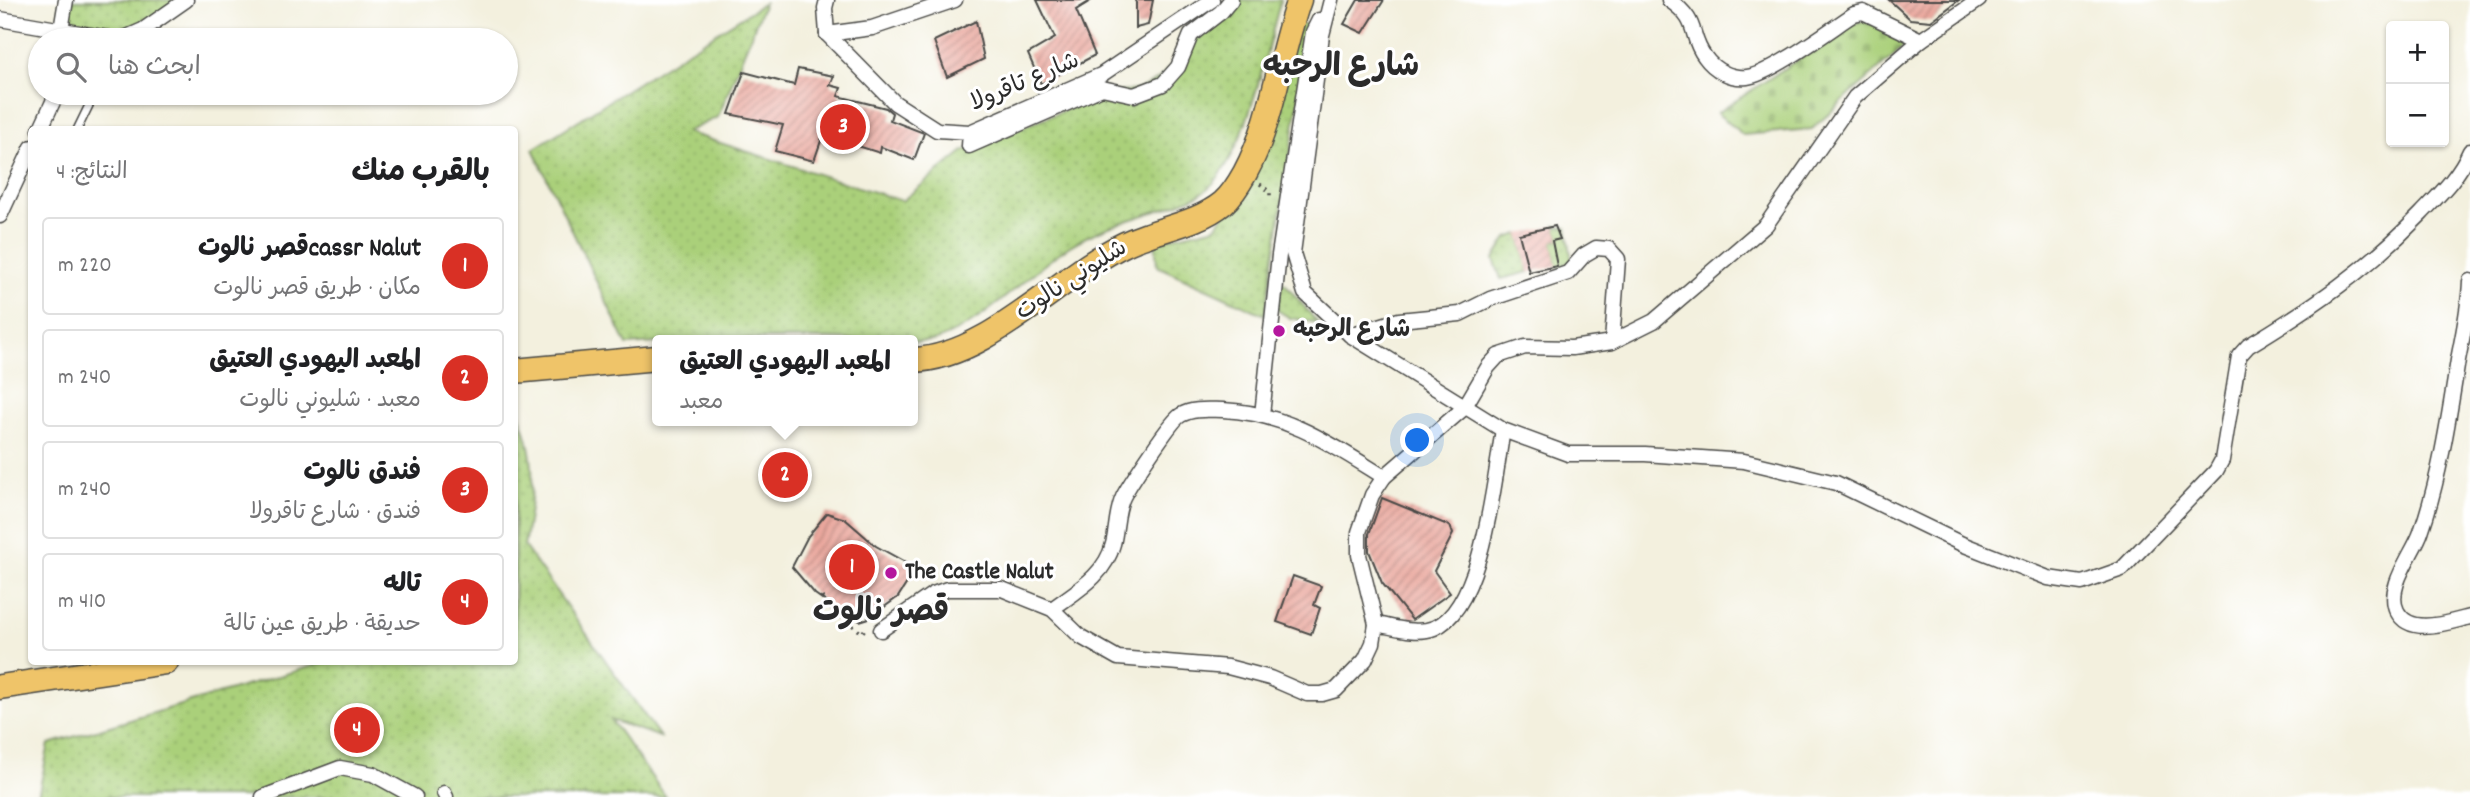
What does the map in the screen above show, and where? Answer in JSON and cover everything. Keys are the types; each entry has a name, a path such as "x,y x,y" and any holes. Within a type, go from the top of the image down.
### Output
{"highway":[{"name":"شليوني نالوت","path":"918,360 926,360 974,341 1018,317 1099,257 1128,242 1205,214 1224,202 1246,172 1265,119 1299,0"},
{"path":"518,371 652,358"},
{"path":"0,687 146,665"}],"street":[{"path":"61,28 65,0"},
{"path":"146,28 186,0"},
{"path":"827,0 827,34 872,28 955,0"},
{"name":"شارع تاقرولا","path":"827,34 895,103 937,130 970,132 1101,75 1212,0"},
{"path":"970,132 969,146 1102,88 1134,95 1163,84 1178,67 1191,35 1221,12 1231,0"},
{"path":"1669,0 1690,18 1702,54 1713,67 1732,76 1748,77 1767,69 1854,14 1863,12 1921,40"},
{"path":"881,630 933,594 947,589 1002,589 1052,609 1098,650 1118,658 1228,667 1270,678 1307,694 1336,690 1349,680 1365,660 1373,643 1376,624 1359,555 1359,532 1372,495 1384,477 1464,408 1488,367 1511,350 1592,346 1612,342 1654,321 1766,225 1843,111 1921,40 1979,0"},
{"path":"1330,4 1322,35 1293,253 1305,293 1349,335 1503,430 1568,454 1645,454 1744,461 1836,483 1962,544 2048,578 2082,583 2104,578 2122,569 2216,471 2222,460 2239,356 2248,346 2326,298 2388,249 2445,189 2463,167 2470,151"},
{"path":"1262,415 1279,256 1313,32 1330,4"},
{"path":"0,19 50,28"},
{"path":"42,126 51,105"},
{"path":"0,216 7,186 28,153"},
{"path":"1349,335 1399,320 1460,314 1490,299 1568,272 1589,250 1603,247 1615,253 1618,259 1612,342"},
{"path":"2470,281 2444,437 2423,528 2404,567 2395,603 2401,616 2414,625 2433,625 2470,617"},
{"path":"1052,609 1101,571 1112,546 1122,499 1172,420 1191,411 1236,411 1262,415 1307,430 1384,477"},
{"path":"1376,624 1419,632 1445,622 1456,613 1476,571 1503,430"},
{"path":"264,797 340,768 373,774 415,797"}],"lane":[{"path":"79,126 89,105"}],"path":[{"path":"822,597 828,606 862,633 866,628 881,630"}],"green space":[{"path":"66,0 186,0 140,28 61,28"},
{"path":"1230,0 1281,0 1241,136 1214,182 1198,195 1085,237 1053,258 990,310 956,332 929,341 918,342 918,335 652,335 652,344 627,345 533,149 764,3 718,117 686,132 902,201 965,150 1108,93 1137,90 1159,79"},
{"path":"1870,19 1912,39 1812,129 1743,135 1717,113 1852,24"},
{"path":"1296,22 1310,26 1265,315 1157,266 1155,241 1216,227 1249,174"},
{"path":"1555,226 1567,227 1572,262 1557,268 1552,241 1560,239"},
{"path":"1519,234 1529,272 1501,279 1494,259 1507,238"},
{"path":"1282,282 1318,323 1290,318 1277,310"},
{"path":"518,413 528,442 532,475 524,546 660,737 611,720 666,797 38,797 49,744 316,665 518,665"}],"building":[{"path":"1037,0 1092,0 1076,10 1095,55 1041,84 1028,54 1055,38"},
{"path":"1136,0 1153,0 1148,25 1136,28"},
{"path":"1358,0 1384,0 1363,33 1344,24"},
{"path":"1889,0 1959,0 1931,21 1910,19"},
{"path":"976,21 984,59 947,77 934,41"},
{"path":"798,69 834,76 830,85 841,88 838,96 886,108 892,113 890,120 924,133 914,160 881,147 880,153 823,135 814,161 775,151 783,125 729,114 744,72 794,85"},
{"path":"1555,226 1560,239 1552,241 1557,266 1529,272 1519,234"},
{"path":"1382,498 1450,526 1453,534 1434,571 1450,593 1412,620 1382,583 1369,551 1369,534"},
{"path":"827,513 845,519 876,546 912,566 914,572 898,597 869,618 860,621 836,609 815,594 792,567 808,536"},
{"path":"1293,576 1321,586 1314,605 1320,608 1311,634 1277,622"}],"place":[{"name":"فندق نالوت","path":"843,127"},
{"name":"شارع الرحبه","path":"1279,331"},
{"name":"المعبد اليهودي العتيق","path":"785,475"},
{"name":"cassr Nalutقصر نالوت","path":"852,567"},
{"name":"The Castle Nalut","path":"891,573"},
{"name":"تاله","path":"357,730"}],"district":[{"name":"شارع الرحبه","path":"1341,69"},
{"name":"قصر نالوت","path":"881,614"}]}
